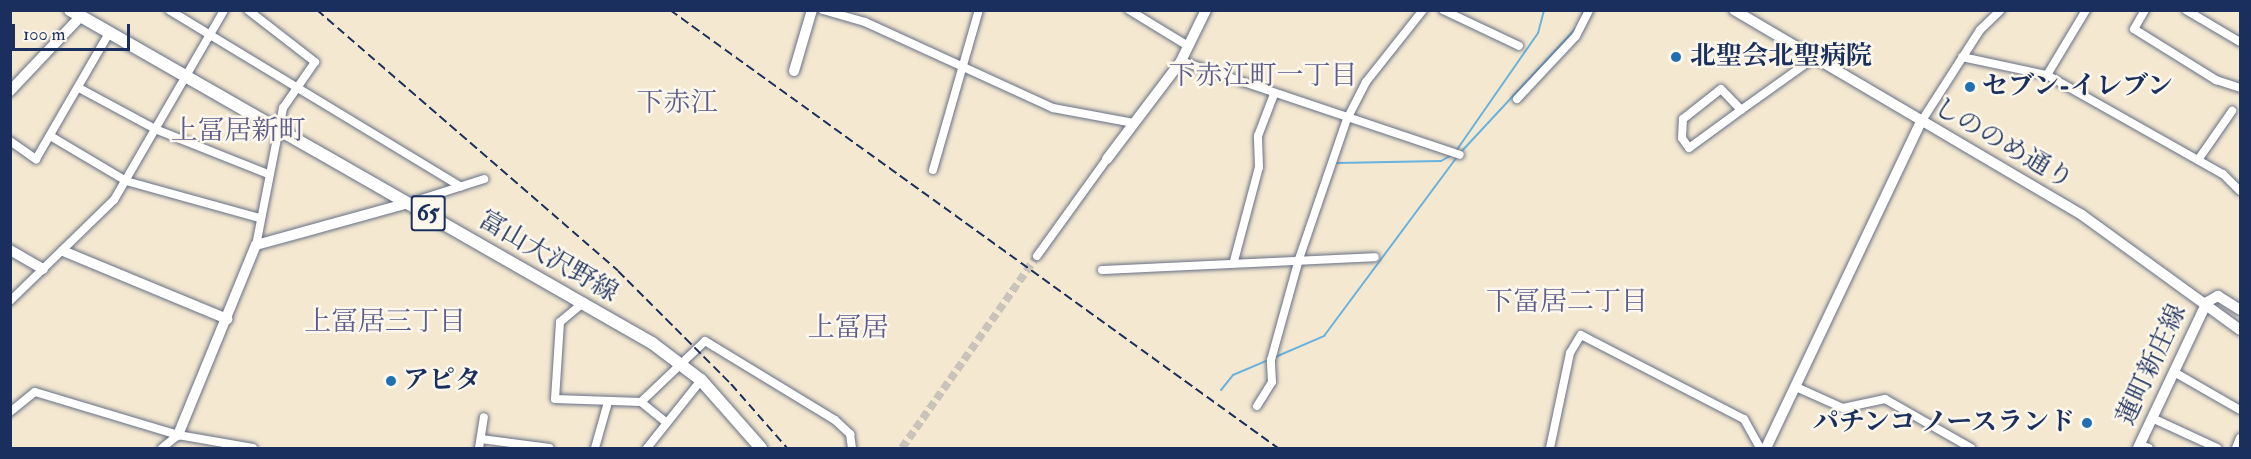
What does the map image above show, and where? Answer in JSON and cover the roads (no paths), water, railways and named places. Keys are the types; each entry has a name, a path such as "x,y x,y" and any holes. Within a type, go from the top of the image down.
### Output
{"main road":[{"name":"富山大沢野線","path":"79,12 109,33 584,302 682,365 701,380 761,448"}],"street":[{"path":"169,10 183,14 211,34 298,85 461,187"},
{"path":"10,301 63,251 126,181 224,10"},
{"path":"162,448 178,435 227,319 256,245 259,218 283,108 315,62 248,10"},
{"path":"794,71 812,10"},
{"path":"823,10 865,22 1053,108 1134,123"},
{"path":"933,170 979,10"},
{"path":"1129,10 1188,46"},
{"path":"1037,256 1180,61 1206,10"},
{"path":"1257,406 1272,382 1271,360 1299,259 1347,119 1366,82 1423,10"},
{"path":"1443,10 1519,46"},
{"path":"1517,99 1576,36 1589,10"},
{"name":"しののめ通り","path":"1734,10 2082,215 2207,302 2241,330"},
{"path":"1766,448 1921,122 1962,57 2001,10"},
{"path":"2047,75 2086,10"},
{"path":"2145,10 2134,29 2216,80 2241,88"},
{"path":"2186,10 2241,42"},
{"path":"10,91 79,12"},
{"path":"10,141 36,159 52,137 109,33"},
{"path":"1962,57 2047,75 2198,160 2241,191"},
{"path":"1741,110 1721,89 1683,120 1682,138 1689,148 1814,58"},
{"path":"1180,61 1273,97 1460,155"},
{"path":"79,88 155,129 268,174"},
{"path":"1234,261 1258,167 1258,136 1273,97"},
{"path":"2198,160 2232,111"},
{"path":"52,137 126,181 259,218"},
{"path":"256,245 410,203 484,179"},
{"path":"10,250 43,269"},
{"path":"63,251 227,319"},
{"path":"1102,270 1234,261 1376,257"},
{"path":"2207,302 2218,296 2241,311"},
{"path":"584,302 560,322 555,399 641,402 666,422"},
{"name":"蓮町新庄線","path":"2142,447 2152,418 2207,302"},
{"path":"1550,448 1570,353 1581,335 1744,419 1760,448"},
{"path":"641,402 705,341 716,345 835,420 850,434 852,448"},
{"path":"2174,372 2241,410"},
{"path":"647,448 701,380"},
{"path":"1796,387 1843,408 1886,399 1971,448"},
{"path":"10,412 35,392 178,435 253,448"},
{"path":"595,448 608,402"},
{"path":"479,448 484,417"},
{"path":"2152,418 2217,448"},
{"path":"2236,448 2241,438"},
{"path":"481,439 549,448"}],"waterway":[{"path":"1456,151 1538,33 1544,10"},
{"path":"1582,16 1584,10"},
{"path":"1461,152 1577,27"},
{"path":"1337,163 1441,161 1452,155"},
{"path":"1273,358 1324,336 1457,157"},
{"path":"1221,390 1233,375 1268,360"}],"tunnel":[{"path":"902,448 1037,256"}],"railway":[{"path":"317,10 618,271 731,384 787,448"},
{"path":"670,10 1278,448"}],"place":[{"name":"北聖会北聖病院","path":"1676,57"},
{"name":"セブン-イレブン","path":"1970,87"},
{"name":"アピタ","path":"391,381"},
{"name":"パチンコ ノースランド","path":"2087,423"}],"district":[{"name":"下赤江町一丁目","path":"1263,76"},
{"name":"下赤江","path":"677,103"},
{"name":"上冨居新町","path":"238,131"},
{"name":"下冨居二丁目","path":"1567,302"},
{"name":"上冨居三丁目","path":"385,322"},
{"name":"上冨居","path":"848,328"}]}
